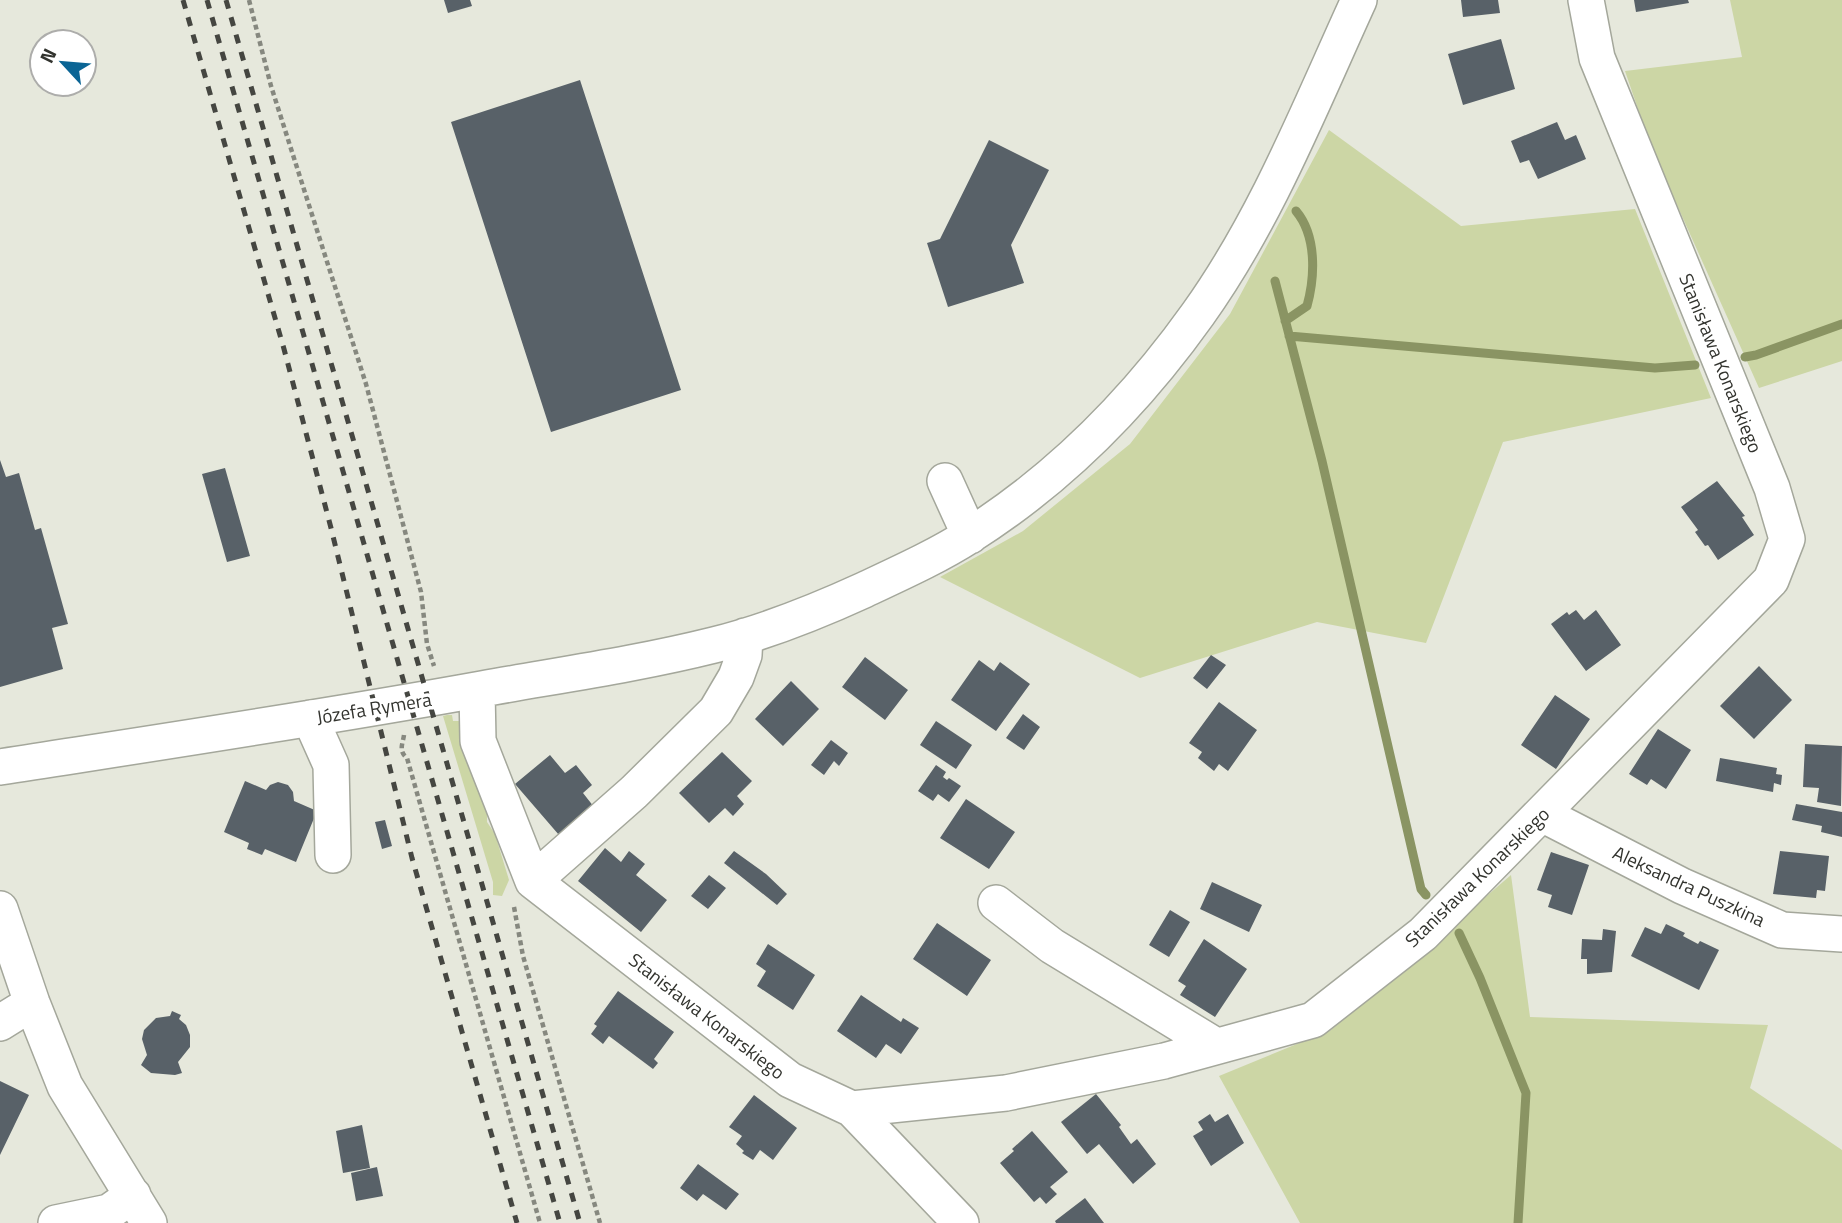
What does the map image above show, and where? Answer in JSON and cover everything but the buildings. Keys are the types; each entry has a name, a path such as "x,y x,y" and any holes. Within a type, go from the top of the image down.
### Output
{"street":[{"path":"461,693 533,881 634,792 716,711 736,677 744,654 745,636 819,610 929,559 970,536 1051,475 1102,428 1168,353 1225,275 1272,188 1359,0"},
{"name":"Stanisława Konarskiego","path":"533,881 790,1080 852,1109 1006,1093 1164,1061 1313,1020 1423,934 1771,580 1787,539 1772,488 1597,58 1586,0"},
{"path":"945,481 970,536"},
{"name":"Józefa Rymera","path":"0,767 461,693 668,655 745,636"},
{"path":"310,718 331,765 333,855"},
{"name":"Aleksandra Puszkina","path":"1542,814 1682,886 1782,930 1842,934"},
{"path":"996,903 1052,946 1216,1046"},
{"path":"0,909 32,1003 65,1086 126,1213 55,1223"},
{"path":"0,1023 32,1003"},
{"path":"852,1109 961,1223"}],"path":[{"path":"249,0 271,86 366,384 421,592 427,644 461,693"},
{"path":"392,705 398,732 403,732 404,737 400,743 407,758 540,1223"},
{"path":"523,956 600,1223"}],"green space":[{"path":"1730,0 1842,0 1842,361 1759,388 1651,147 1625,71 1742,57"},
{"path":"1329,130 1461,226 1635,209 1711,398 1503,442 1426,643 1317,622 1140,678 940,577 1023,531 1130,444 1230,314"},
{"path":"452,715 453,721 461,721 487,809 487,822 495,834 509,880 502,896 493,895 493,882 443,716"},
{"path":"1511,875 1530,1017 1768,1025 1750,1088 1842,1150 1842,1223 1300,1223 1219,1076 1331,1030"}],"waterway":[{"path":"1285,321 1307,306 1312,282 1311,244 1308,232 1296,211"},
{"path":"1275,281 1322,461 1421,889 1426,895"},
{"path":"1745,357 1842,324"},
{"path":"1289,336 1655,368 1695,365"},
{"path":"1459,933 1526,1093 1518,1223"}],"railway":[{"path":"183,0 284,349 412,858 517,1223"},
{"path":"207,0 560,1223"},
{"path":"226,0 580,1223"}]}
